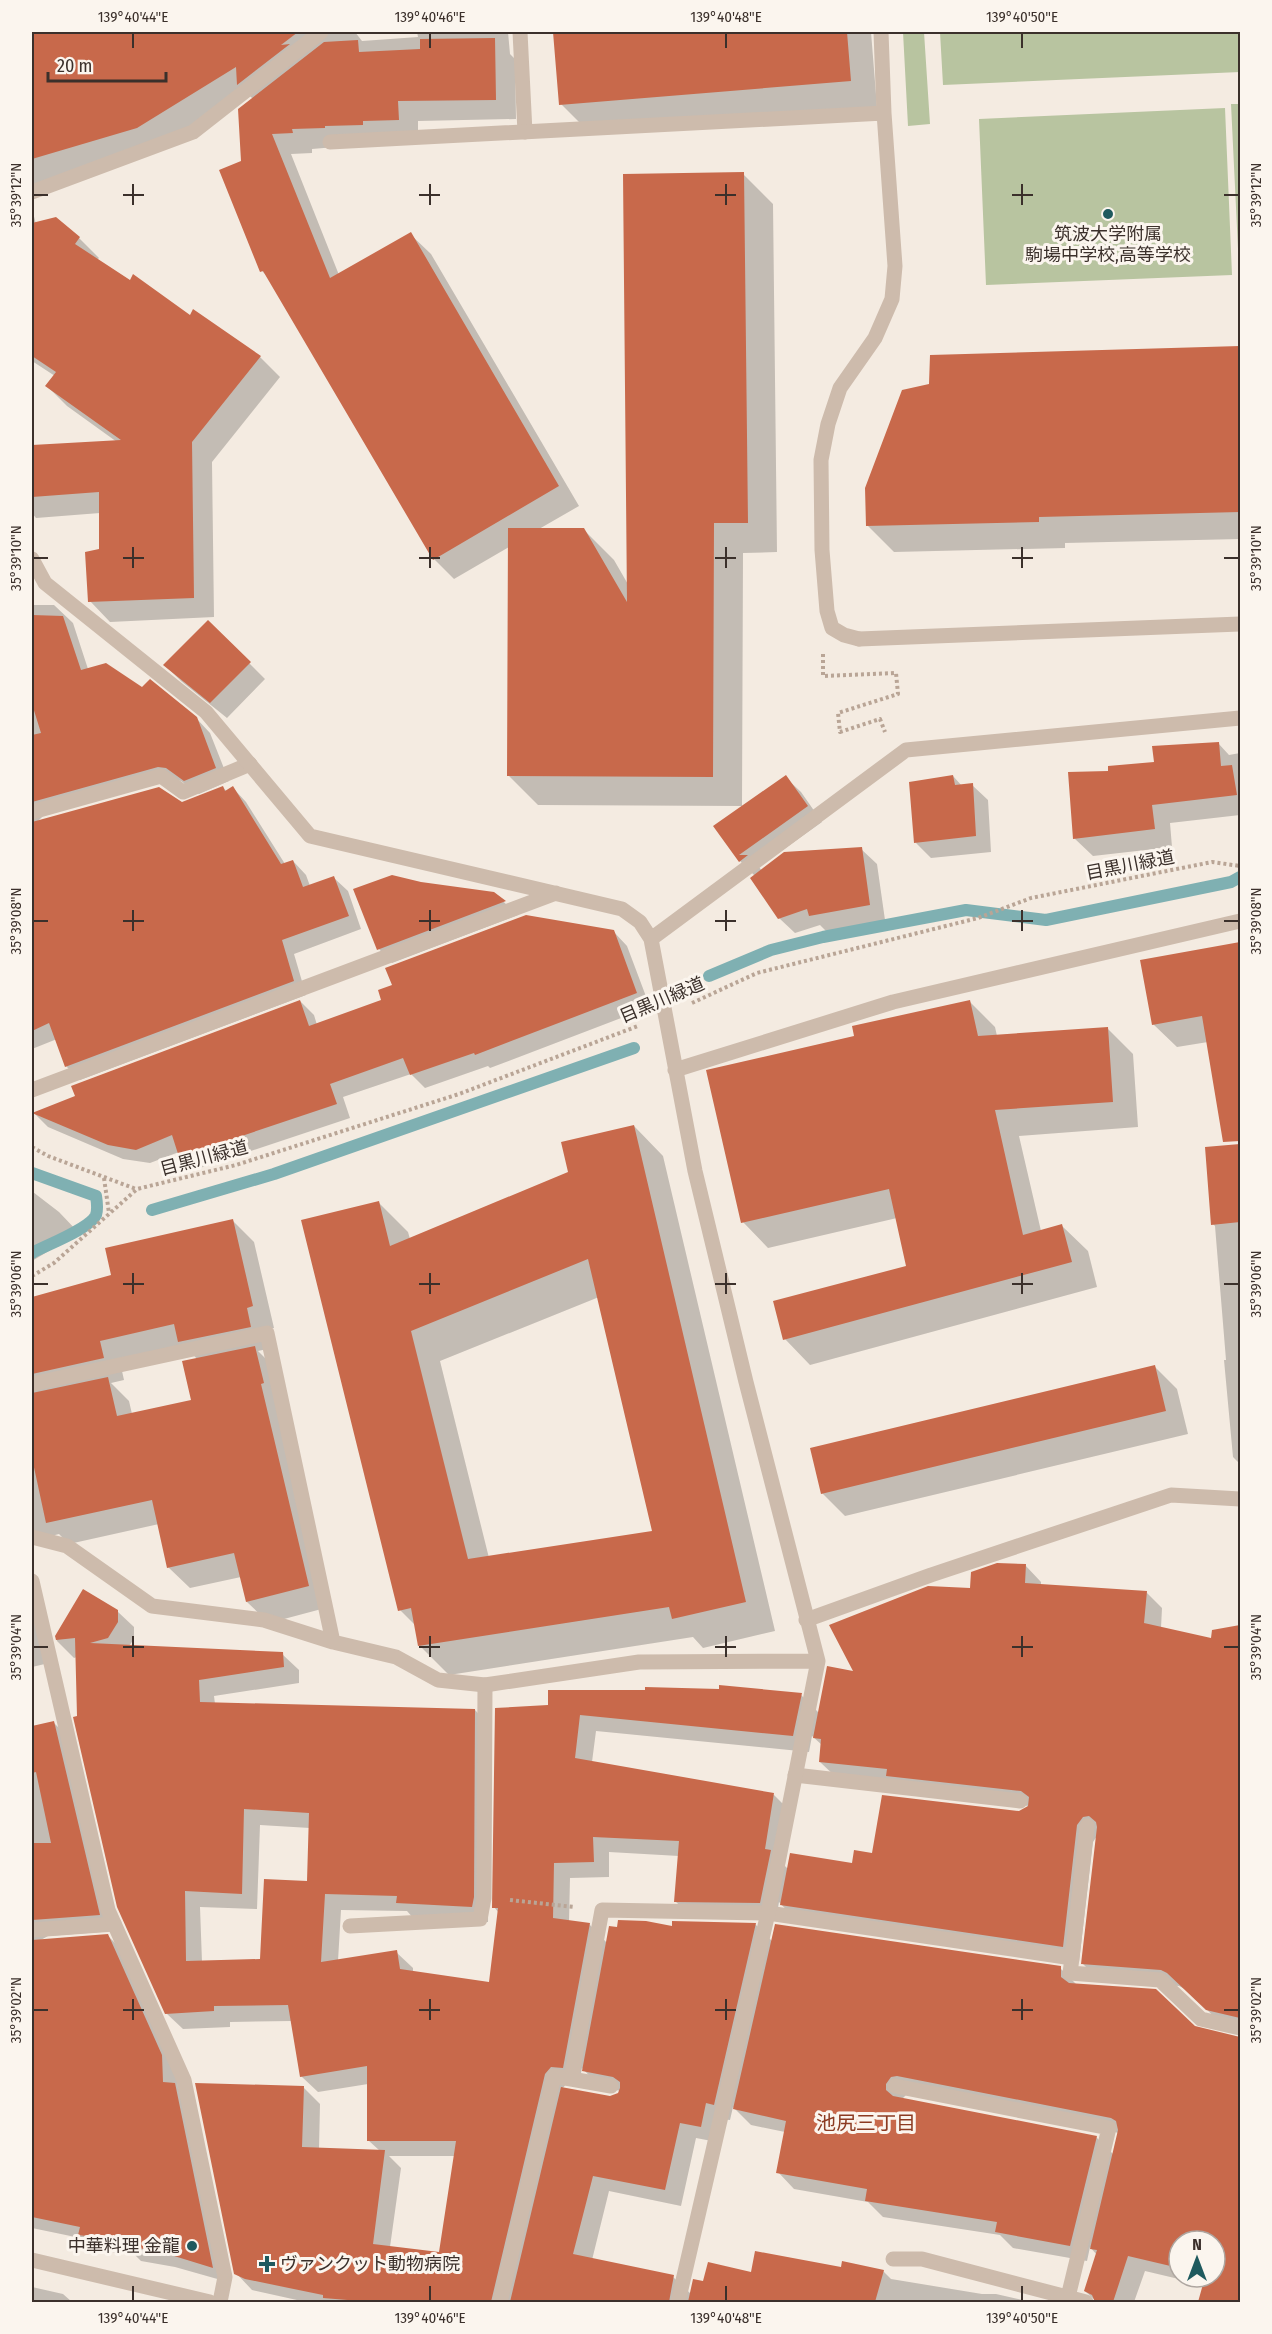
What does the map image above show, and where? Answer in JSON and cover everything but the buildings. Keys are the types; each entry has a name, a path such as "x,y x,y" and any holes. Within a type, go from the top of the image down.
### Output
{"street":[{"path":"32,192 193,132 321,32"},
{"path":"520,32 525,132"},
{"path":"881,32 884,113 895,266 892,299 875,338 840,388 828,424 821,460 822,550 827,611 832,628 844,635 859,639 1240,624"},
{"path":"330,142 884,113"},
{"path":"32,560 45,583 206,712 310,836 622,909 640,922 651,939 695,1170 818,1661 768,1913 678,2302"},
{"path":"651,939 906,750 1240,718"},
{"path":"32,812 161,776 183,792 250,764"},
{"path":"32,1090 556,894"},
{"path":"675,1070 893,1002 1240,921"},
{"path":"32,1384 267,1333 333,1642"},
{"path":"806,1620 931,1575 1171,1495 1240,1499"},
{"path":"32,1537 67,1546 152,1606 264,1620 333,1642 396,1657 438,1680 485,1685 639,1662 818,1661"},
{"path":"32,1581 108,1910 184,2080 225,2277 220,2302"},
{"path":"350,1926 480,1918 484,1898 485,1685"},
{"path":"795,1776 1020,1801"},
{"path":"1087,1826 1070,1973 1160,1980 1201,2019 1240,2028"},
{"path":"571,2079 602,1910 768,1913 1072,1958"},
{"path":"32,1930 114,1924"},
{"path":"500,2302 554,2076 611,2086"},
{"path":"895,2086 1109,2128 1068,2298"},
{"path":"893,2259 922,2259 1086,2302"},
{"path":"32,2260 210,2302"}],"path":[{"path":"832,628 823,652 824,676 897,673 898,694 838,713 840,732 880,719 886,736"},
{"name":"目黒川緑道","path":"32,1276 54,1263 137,1190 236,1165 459,1094 665,1015 757,973 978,918 1031,898 1212,862 1240,866"},
{"path":"32,1147 48,1156 137,1190"},
{"path":"104,1178 109,1214"},
{"path":"484,1898 602,1910"}],"green space":[{"path":"903,32 924,32 930,124 908,126"},
{"path":"940,32 1240,32 1240,72 943,85"},
{"path":"1231,104 1240,104 1240,290"},
{"path":"1225,108 1232,275 986,285 979,119"}],"waterway":[{"path":"709,976 771,950 823,937 966,910 1046,920 1231,882 1240,877"},
{"path":"152,1210 274,1174 634,1048"},
{"path":"32,1173 96,1196 97,1208 96,1215 85,1226 32,1253"}],"place":[{"name":"筑波大学附属 駒場中学校,高等学校","path":"1108,214"},
{"name":"中華料理 金龍","path":"192,2246"},
{"name":"ヴァンクット動物病院","path":"267,2264"}],"district":[{"name":"池尻三丁目","path":"866,2123"}]}
